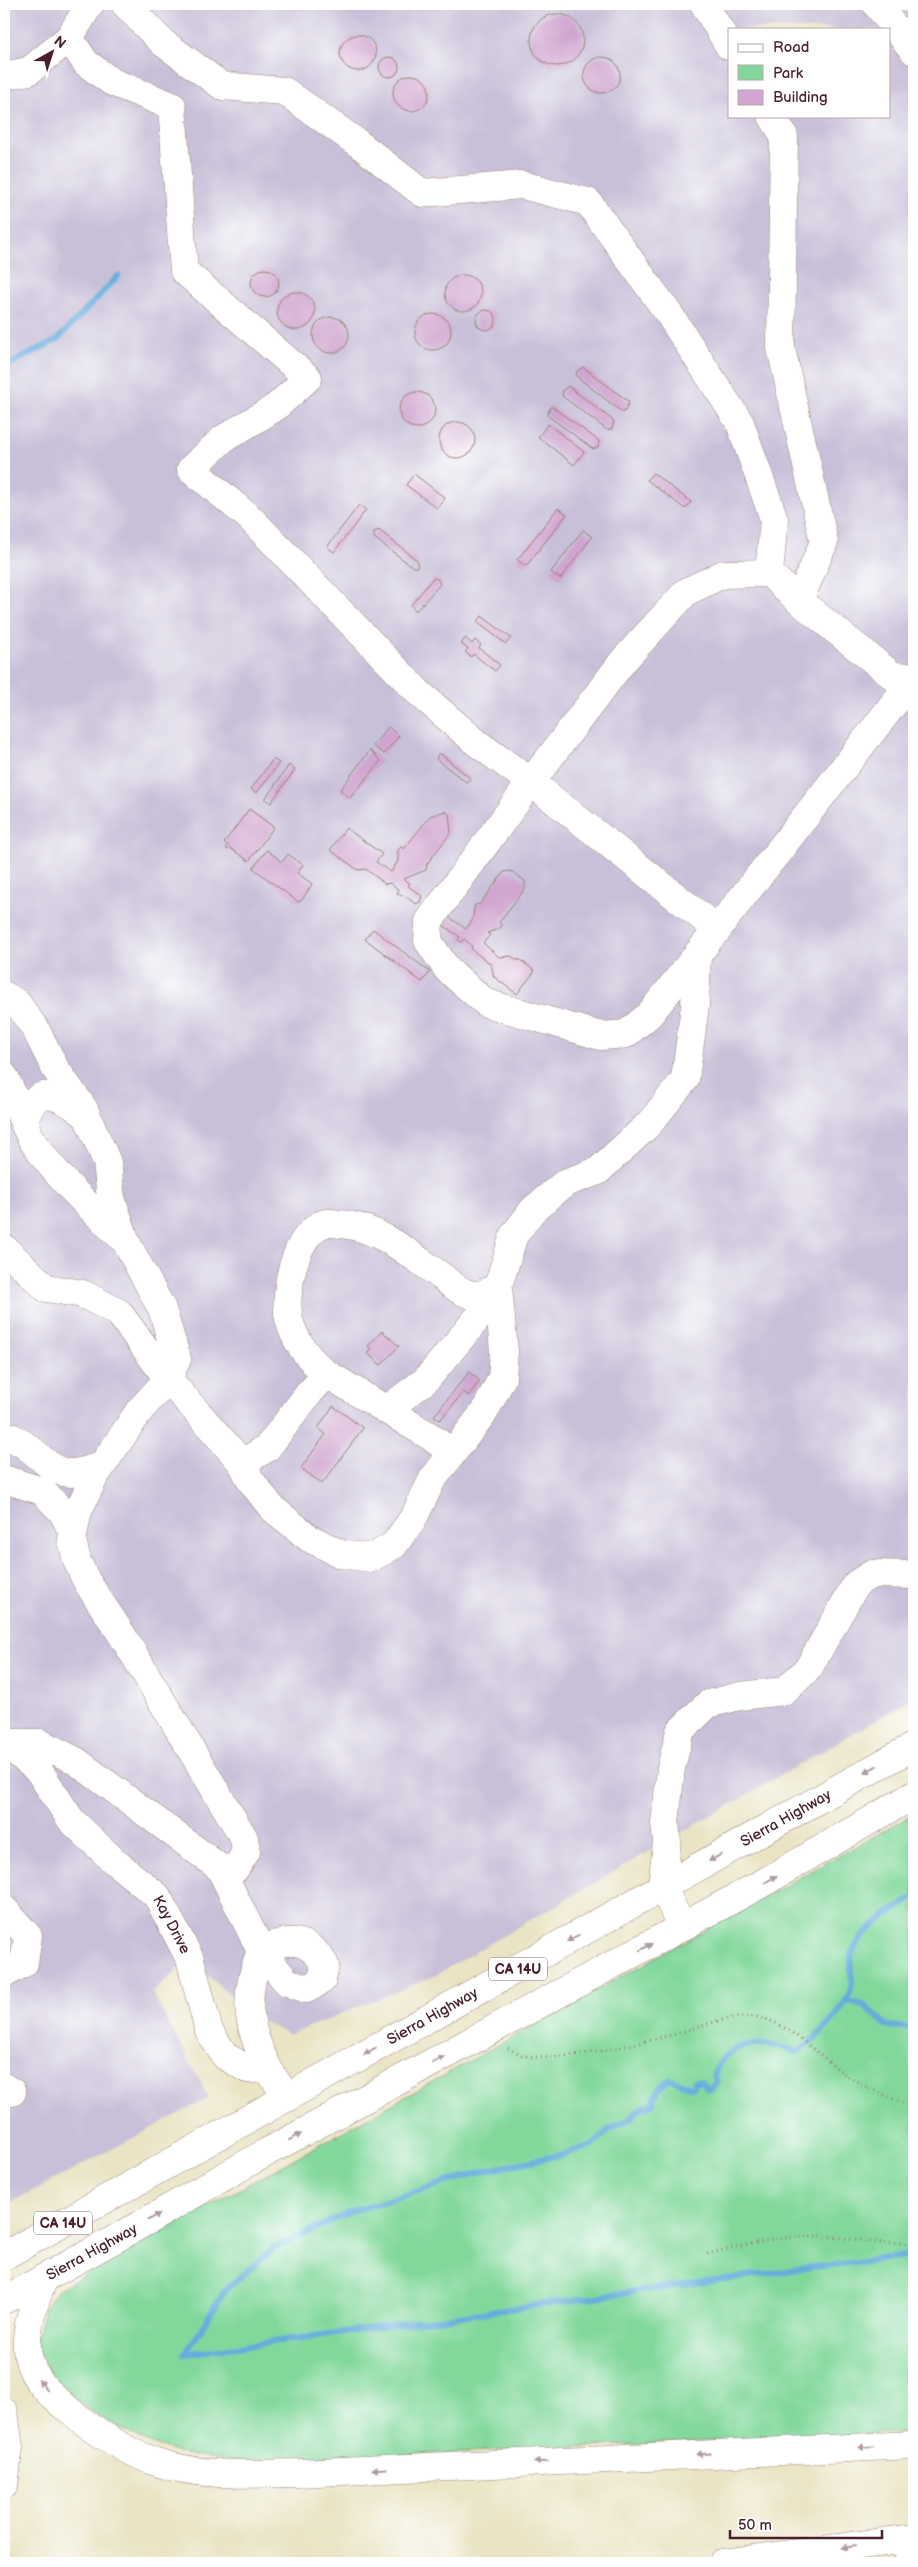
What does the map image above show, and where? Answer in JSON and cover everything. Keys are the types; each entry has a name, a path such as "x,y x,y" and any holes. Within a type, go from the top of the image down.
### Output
{"main road":[{"path":"4,76 29,71 69,38 90,4"},
{"path":"126,4 162,42 222,86 284,91 359,144 422,193 522,185 588,202 669,314 740,423 774,520 769,573"},
{"path":"704,4 728,44"},
{"path":"876,4 914,51"},
{"path":"69,38 86,63 112,82 172,106 184,270 308,378 276,407 223,440 191,469 250,518 419,693 470,737 531,782 718,930"},
{"path":"773,118 784,136 781,348 824,542 799,601"},
{"path":"769,573 799,601 893,676 914,678 718,930 649,1015 626,1034 601,1036 486,1004 447,969 428,941 429,921 531,782 623,661 686,592 723,574 769,573"},
{"path":"386,1410 426,1380 481,1314 498,1286 514,1235 533,1210 565,1183 598,1171 648,1124 685,1079 695,1006 697,955"},
{"path":"4,995 17,1003 36,1030 55,1068 88,1117 107,1162 111,1198 126,1242 162,1308 178,1359 168,1378 140,1410 101,1466 78,1511 72,1540 77,1561 87,1582 124,1638 244,1838 246,1852 241,1862 234,1869 220,1868"},
{"path":"4,1076 24,1123 35,1143 71,1190 126,1242"},
{"path":"24,1123 28,1109 38,1097 51,1094 69,1102 88,1117"},
{"path":"453,1453 314,1364 303,1349 289,1320 287,1296 290,1276 299,1250 312,1231 326,1223 352,1225 384,1237 466,1294 484,1295 498,1286"},
{"path":"4,1248 46,1288 83,1294 119,1313 168,1378 242,1463 251,1481 272,1508 309,1538 341,1554 371,1558 394,1545 414,1517 432,1480 485,1411 502,1378 504,1351 498,1286"},
{"path":"242,1463 268,1448 310,1392 327,1374"},
{"path":"4,1440 11,1437 24,1443 56,1471 69,1474 87,1472 101,1466"},
{"path":"4,1479 42,1491 62,1510 74,1533"},
{"path":"682,1927 662,1886 667,1842 665,1823 670,1777 680,1731 708,1704 740,1696 784,1691 808,1669 856,1584 872,1574 914,1575"},
{"path":"5,1742 40,1743 76,1761 220,1868 261,1952 255,1965 249,1995 249,2014 256,2045 287,2098"},
{"name":"Kay Drive","path":"5,1742 40,1771 71,1820 114,1861 157,1896 190,1959 209,2031 225,2056 247,2068 270,2070"},
{"name":"Sierra Highway","path":"4,2256 914,1746"},
{"name":"Sierra Highway","path":"4,2300 266,2152 761,1884 914,1795"},
{"path":"4,1909 28,1936 24,1963 4,1974"},
{"path":"44,2278 29,2320 27,2340 28,2357 36,2377 52,2396 78,2418 123,2446 155,2462 187,2470 230,2474 296,2473 914,2445"},
{"path":"4,2412 10,2447 4,2485"},
{"path":"723,2563 914,2538"},
{"path":"907,2563 914,2562"}],"path":[{"path":"493,2030 508,2048 519,2054 547,2057 610,2048 674,2034 729,2017 759,2017 779,2026 845,2074 877,2094 914,2106"},
{"path":"707,2254 768,2239 814,2236 899,2244 914,2243"}],"shaded area":[{"path":"4,4 914,4 914,1698 432,1977 289,2035 249,2014 190,1959 152,1993 209,2098 4,2206"}],"green space":[{"path":"914,1814 914,2432 264,2461 214,2458 194,2456 167,2449 148,2442 110,2423 60,2385 47,2368 35,2344 44,2309 58,2290"}],"building":[{"path":"557,14 567,16 575,22 581,30 583,40 581,50 575,58 567,64 557,66 547,64 539,58 533,50 531,40 533,30 539,22 547,16"},
{"path":"358,35 365,36 371,40 375,46 375,60 371,66 365,70 358,71 351,70 345,66 341,60 340,53 341,46 345,40 351,36"},
{"path":"389,57 396,60 399,67 396,74 389,77 382,74 379,67 382,60"},
{"path":"602,57 609,58 615,62 619,68 619,82 615,88 609,92 602,93 595,92 589,88 585,82 584,75 585,68 589,62 595,58"},
{"path":"411,75 418,76 424,80 428,86 428,100 424,106 418,110 411,111 404,110 398,106 394,100 393,93 394,86 398,80 404,76"},
{"path":"265,269 275,273 279,283 275,293 265,297 255,293 251,283 255,273"},
{"path":"463,275 470,276 476,280 480,286 480,300 476,306 470,310 463,311 456,310 450,306 446,300 445,293 446,286 450,280 456,276"},
{"path":"296,292 309,298 315,311 309,324 296,330 283,324 277,311 283,298"},
{"path":"486,310 493,313 496,320 493,327 486,330 479,327 476,320 479,313"},
{"path":"433,314 440,315 446,319 450,325 450,339 446,345 440,349 433,350 426,349 420,345 416,339 415,332 416,325 420,319 426,315"},
{"path":"331,317 338,318 344,322 348,328 348,342 344,348 338,352 331,353 324,352 318,348 314,342 313,335 314,328 318,322 324,318"},
{"path":"583,367 629,402 625,411 622,412 576,376 577,371"},
{"path":"568,386 614,421 612,429 607,430 562,396 563,390"},
{"path":"417,392 430,397 435,410 430,423 417,428 404,423 399,410 404,397"},
{"path":"551,406 599,441 598,447 593,449 547,415"},
{"path":"457,422 464,423 470,427 474,433 474,447 470,453 464,457 457,458 450,457 444,453 440,447 439,440 440,433 444,427 450,423"},
{"path":"548,424 584,452 574,465 538,437"},
{"path":"653,473 691,502 685,509 647,480"},
{"path":"414,474 445,498 437,508 406,485"},
{"path":"359,505 366,510 334,552 327,547"},
{"path":"558,508 567,514 526,566 517,560"},
{"path":"379,530 418,561 417,567 413,567 374,538 374,532"},
{"path":"583,530 592,537 560,579 551,572"},
{"path":"433,578 438,579 440,584 416,611 411,605"},
{"path":"482,616 511,638 506,644 477,622"},
{"path":"465,638 472,644 475,640 481,645 479,648 500,665 495,671 473,654 471,657 465,652 468,649 461,644"},
{"path":"388,727 399,736 384,754 373,746"},
{"path":"370,750 381,761 350,798 340,790"},
{"path":"438,754 441,754 471,779 466,782 436,759"},
{"path":"273,759 279,763 257,793 251,789"},
{"path":"289,765 295,770 271,803 265,799"},
{"path":"249,809 274,827 249,861 230,848 228,850 226,848 228,846 224,843"},
{"path":"445,811 449,814 451,832 427,864 426,870 403,879 410,883 408,886 422,896 420,902 416,904 402,894 401,896 397,893 399,890 390,883 385,884 366,869 358,870 330,850 346,828 382,854 376,862 391,872 398,861 398,850 401,847 404,849 430,816"},
{"path":"267,850 282,862 288,854 303,865 297,873 312,884 302,900 298,902 253,868"},
{"path":"511,871 525,881 525,889 499,922 502,925 499,929 487,933 490,935 483,943 499,957 511,956 518,961 519,959 535,971 517,994 494,977 491,964 472,950 471,945 464,939 461,942 458,940 460,937 443,925 444,921 449,917 466,929 472,921 475,905 480,904 504,872"},
{"path":"373,929 430,972 422,982 365,939"},
{"path":"382,1331 399,1346 381,1365 367,1353 371,1349 368,1346"},
{"path":"469,1372 480,1381 468,1396 464,1392 440,1420 434,1416"},
{"path":"333,1406 363,1428 322,1484 301,1468 326,1434 318,1428"}],"waterway":[{"path":"4,367 57,340 118,276"},
{"path":"185,2354 227,2288 273,2249 350,2212 480,2172 569,2153 594,2144 610,2129 630,2119 637,2111 654,2103 658,2090 669,2079 692,2087 695,2081 701,2081 707,2088 712,2089 717,2082 714,2074 721,2062 729,2053 739,2047 761,2044 773,2045 798,2052 813,2040 843,2005 852,1984 852,1953 863,1935 888,1914 914,1897"},
{"path":"841,2006 850,2001 865,2006 887,2026 914,2028"},
{"path":"185,2354 805,2268 914,2255"}]}
